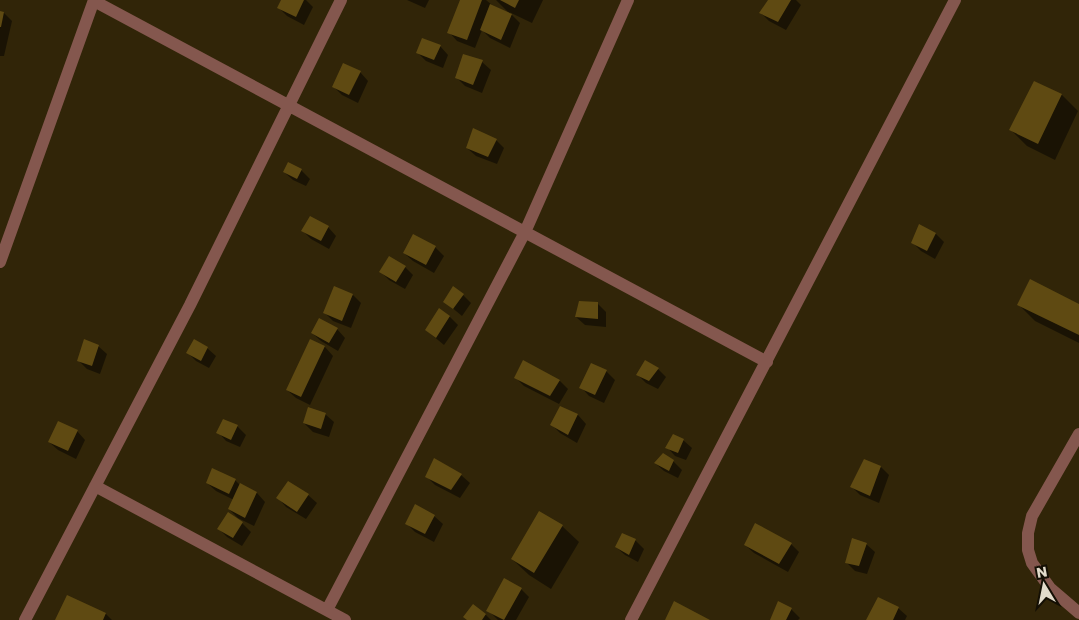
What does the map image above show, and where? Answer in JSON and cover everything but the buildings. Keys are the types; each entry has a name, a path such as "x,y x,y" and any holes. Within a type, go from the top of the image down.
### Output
{"street":[{"path":"0,262 94,0 767,362"},
{"path":"25,620 190,305 341,0"},
{"path":"327,610 525,232 628,0"},
{"path":"631,620 955,0"},
{"path":"1079,434 1032,516 1028,533 1028,550 1032,563 1050,588 1079,613"},
{"path":"95,486 345,620"}]}
